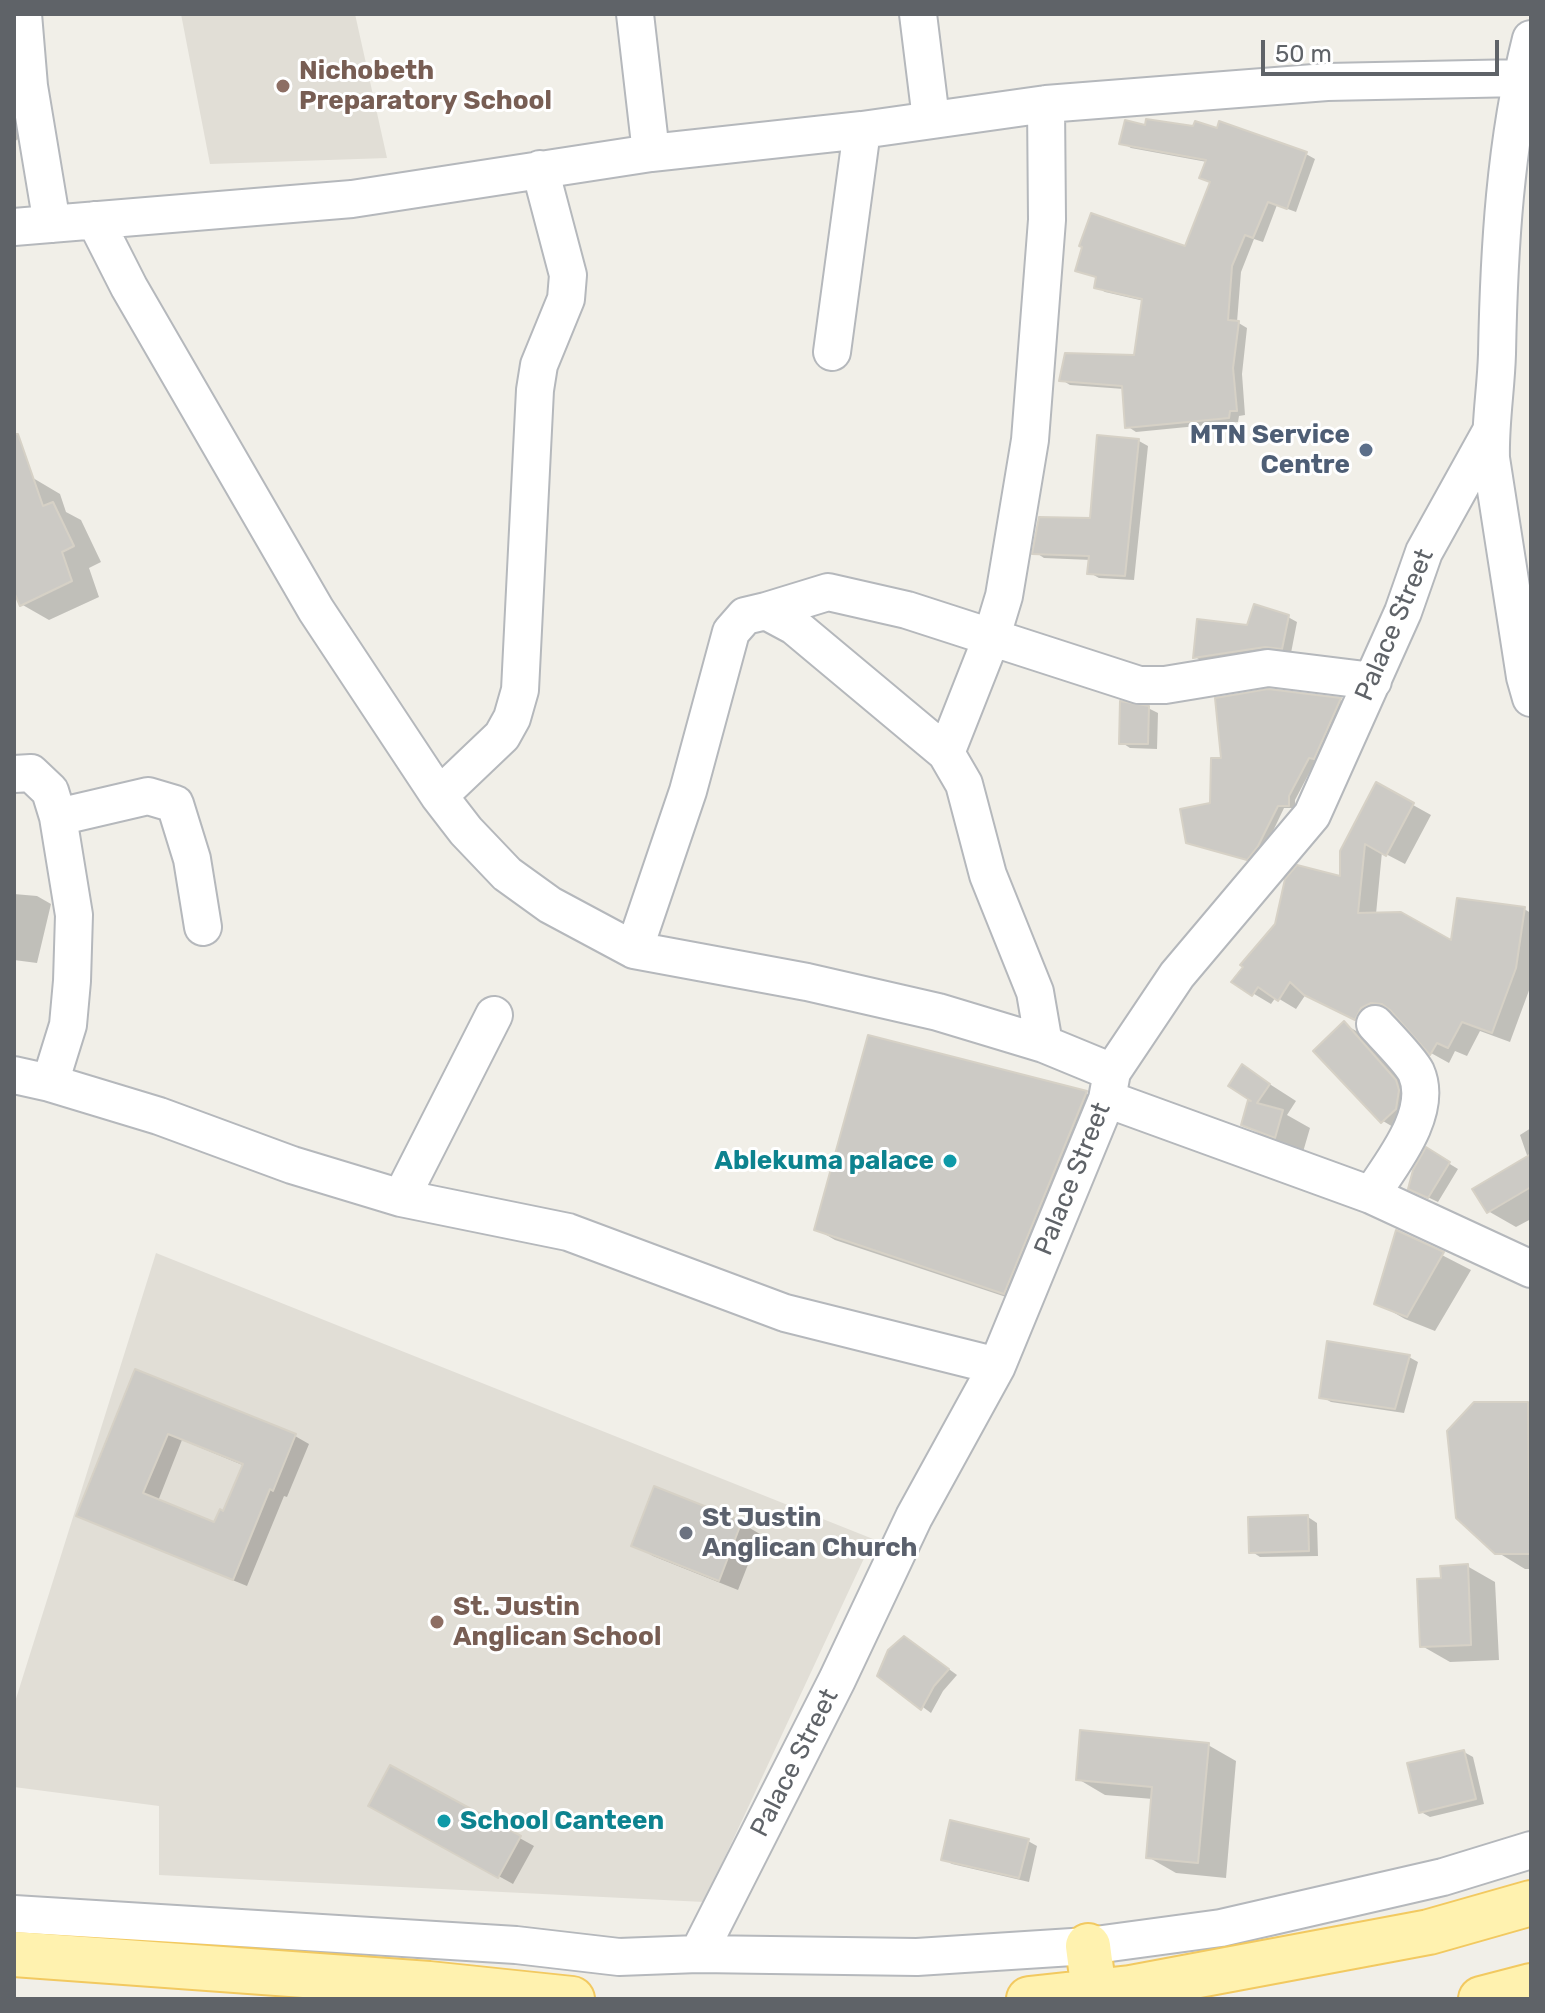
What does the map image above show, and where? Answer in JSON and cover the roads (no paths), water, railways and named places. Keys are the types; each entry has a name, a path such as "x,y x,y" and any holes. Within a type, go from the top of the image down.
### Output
{"main road":[{"path":"1029,1999 1130,1988 1429,1932 1531,1903"},
{"path":"1088,1946 1094,1992"},
{"path":"14,1954 429,1984 572,1999"},
{"path":"1481,1999 1531,1986"}],"street":[{"path":"23,14 29,86 52,224"},
{"path":"635,14 651,153"},
{"path":"918,14 931,119"},
{"path":"1531,39 1521,78 1507,185 1490,433 1525,677 1531,698"},
{"path":"14,227 352,199 651,153 862,130 1046,104 1327,82 1521,78"},
{"path":"946,753 991,639 1004,596 1030,440 1047,220 1046,104"},
{"path":"832,352 862,130"},
{"path":"439,796 502,736 512,718 520,690 535,390 539,365 566,299 568,275 540,169"},
{"path":"95,220 129,287 316,610 439,796 466,831 507,874 550,905 634,950 807,982 923,1008 1044,1044 1110,1086 1371,1195 1531,1269"},
{"name":"Palace Street","path":"698,1954 837,1680 914,1517 997,1366 1110,1086 1177,975 1312,815 1403,612 1424,552 1490,433"},
{"path":"634,950 688,791 731,632 745,616 828,592 907,610 1139,685 1165,685 1268,668 1373,681"},
{"path":"766,611 794,626 946,753 964,784 988,875 1035,992 1044,1044"},
{"path":"14,774 31,773 50,791 58,817 74,915 68,1025 50,1083"},
{"path":"58,817 148,796 175,804 192,859 203,927"},
{"path":"401,1198 494,1015"},
{"path":"1371,1195 1412,1132 1420,1098 1416,1072 1375,1024"},
{"path":"14,1075 159,1116 292,1165 401,1198 568,1232 785,1313 997,1366"},
{"path":"14,1914 516,1945 619,1957 698,1954 917,1957 1088,1946 1221,1928 1443,1877 1531,1850"}],"place":[{"name":"Nichobeth Preparatory School","path":"283,86"},
{"name":"MTN Service Centre","path":"1366,450"},
{"name":"Ablekuma palace","path":"950,1161"},
{"name":"St Justin Anglican Church","path":"686,1533"},
{"name":"St. Justin Anglican School","path":"437,1622"},
{"name":"School Canteen","path":"444,1821"}]}
